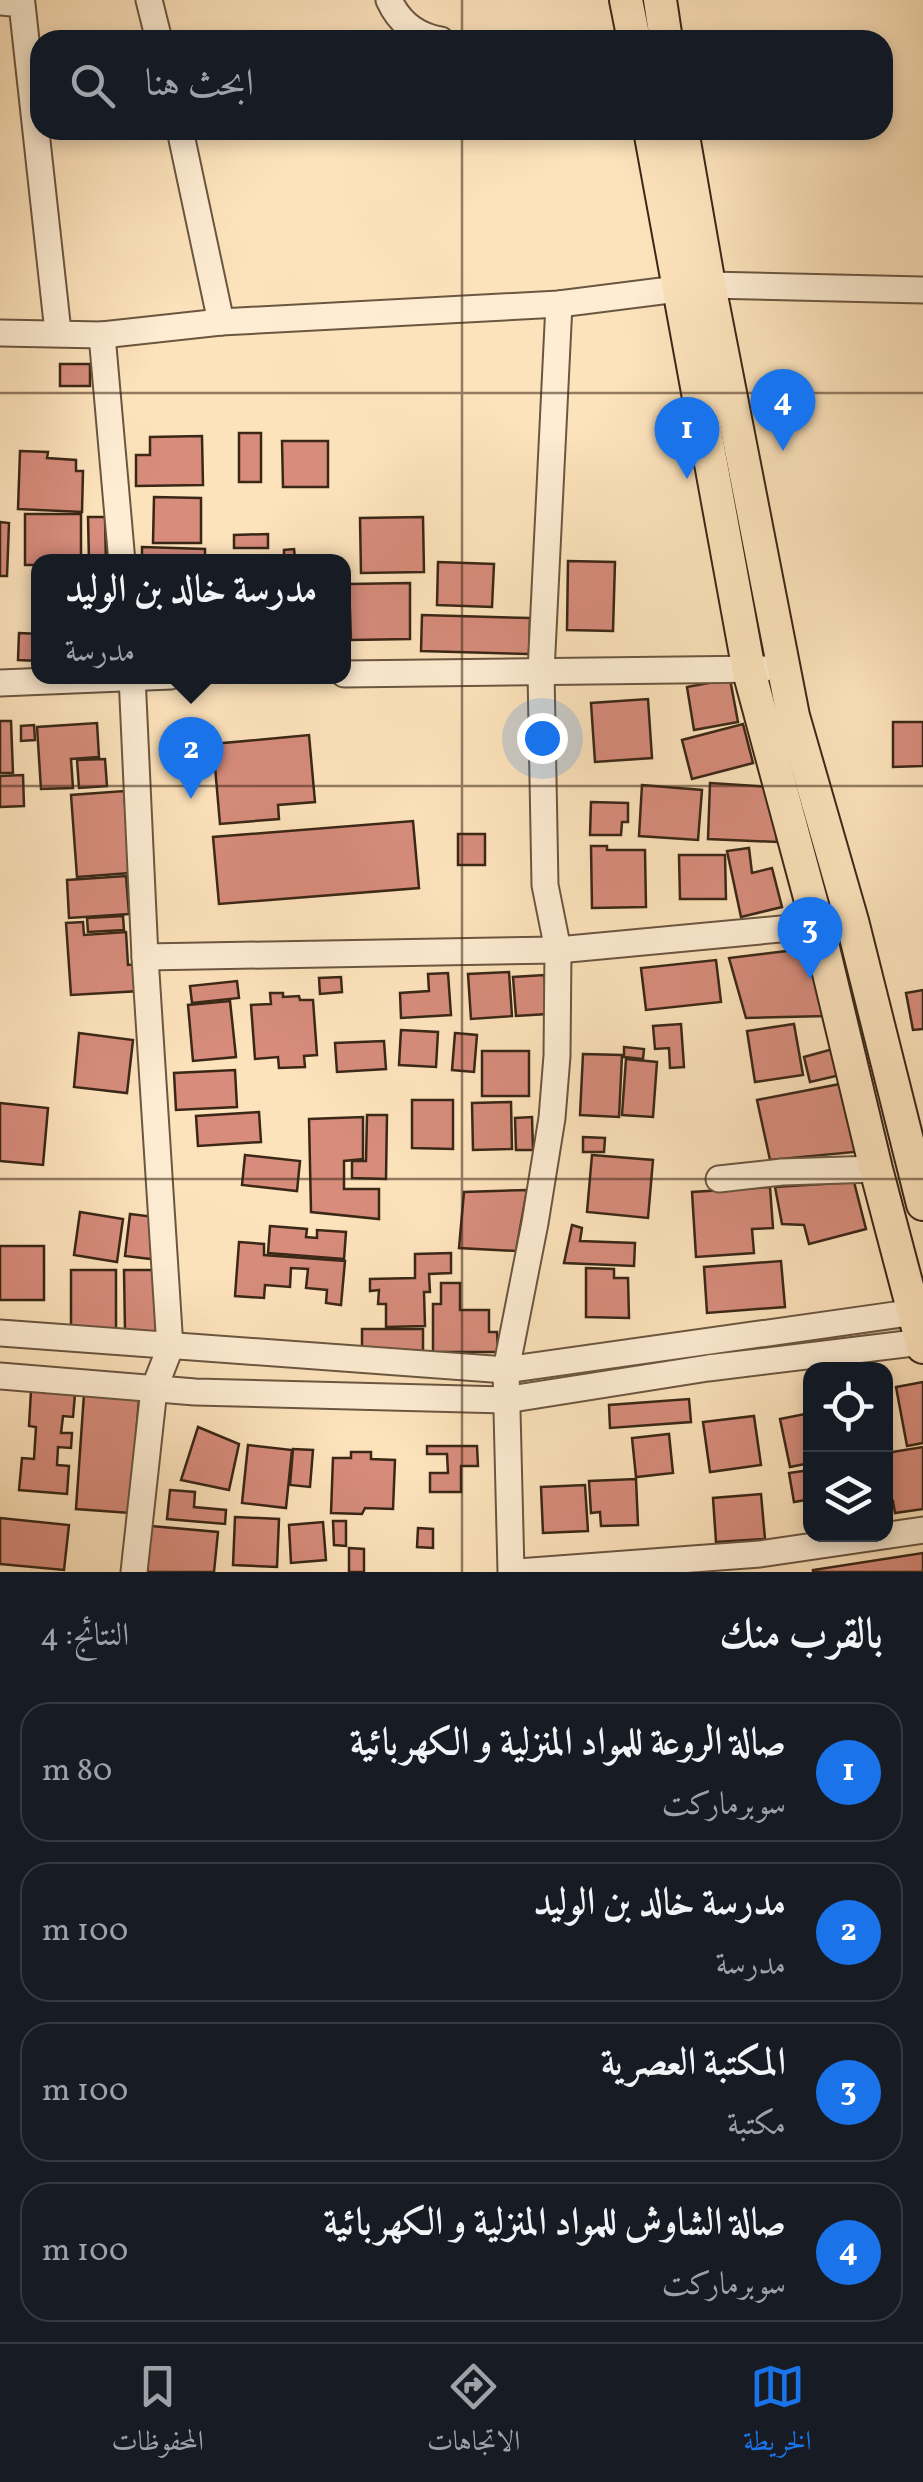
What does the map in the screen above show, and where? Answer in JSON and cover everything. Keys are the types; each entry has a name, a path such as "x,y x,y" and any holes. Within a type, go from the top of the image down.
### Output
{"main road":[{"path":"626,0 632,30"},
{"path":"660,0 664,30"},
{"path":"653,140 694,287 802,750 852,921 923,1204"},
{"path":"683,140 694,287 749,672 921,1331"}],"street":[{"path":"148,0 156,30"},
{"path":"389,0 398,19 415,30"},
{"path":"14,2 30,122"},
{"path":"32,140 58,332"},
{"path":"182,140 221,322"},
{"path":"0,332 102,335 221,322 559,304 694,287 923,290"},
{"path":"559,304 541,672 545,885 558,950 558,1056 552,1118 506,1370 515,1572 760,1554 923,1530"},
{"path":"102,335 121,554"},
{"path":"351,674 749,672 782,666"},
{"path":"0,683 31,682"},
{"path":"132,684 170,1348 154,1389 134,1572"},
{"path":"145,957 558,950 852,921"},
{"path":"719,1179 876,1168"},
{"path":"0,1333 506,1370 921,1331"},
{"path":"0,1376 154,1389 505,1400 921,1331"}],"building":[{"path":"60,364 90,364 90,386 60,386"},
{"path":"239,433 261,433 261,482 239,482"},
{"path":"202,436 203,485 136,486 136,455 150,455 150,437"},
{"path":"282,441 328,441 328,487 283,487"},
{"path":"20,451 48,452 47,458 76,460 76,471 83,471 82,512 18,509"},
{"path":"154,497 201,498 201,543 153,543"},
{"path":"25,514 81,514 81,554 31,554 31,565 25,565"},
{"path":"88,517 105,517 106,554 89,554"},
{"path":"423,517 424,572 361,573 360,518"},
{"path":"0,522 9,523 7,576 0,576"},
{"path":"268,534 268,548 234,548 234,535"},
{"path":"142,547 205,549 205,554 142,554"},
{"path":"568,561 615,562 613,631 567,630"},
{"path":"438,562 494,564 492,607 437,605"},
{"path":"410,583 410,639 351,640 351,584"},
{"path":"422,615 530,618 529,654 421,651"},
{"path":"19,633 31,634 31,661 18,660"},
{"path":"730,679 738,722 694,730 687,687"},
{"path":"648,699 652,758 595,762 591,703"},
{"path":"0,721 11,721 13,773 0,773"},
{"path":"893,722 923,722 923,766 893,767"},
{"path":"97,723 99,757 71,759 73,788 41,789 37,727"},
{"path":"743,724 753,763 692,779 682,740"},
{"path":"34,725 35,740 21,741 21,726"},
{"path":"309,735 315,802 278,805 279,819 220,824 213,744"},
{"path":"105,759 107,786 79,788 77,760"},
{"path":"23,775 24,806 0,807 0,776"},
{"path":"710,783 772,787 777,842 708,839"},
{"path":"642,785 702,790 698,840 639,836"},
{"path":"124,791 130,873 77,877 71,795"},
{"path":"591,802 628,803 628,822 622,822 621,835 590,835"},
{"path":"413,821 419,888 219,904 213,837"},
{"path":"458,834 485,834 485,865 458,865"},
{"path":"591,846 645,850 646,907 592,908"},
{"path":"749,848 752,873 772,868 782,907 741,917 727,851"},
{"path":"679,855 725,855 726,899 680,899"},
{"path":"126,876 129,914 69,918 67,880"},
{"path":"123,916 124,930 88,932 87,918"},
{"path":"83,922 84,935 126,932 128,965 138,964 140,991 71,995 66,923"},
{"path":"812,948 827,1016 746,1018 729,958"},
{"path":"716,960 721,1002 646,1010 641,968"},
{"path":"509,972 512,1016 471,1019 468,974"},
{"path":"448,973 451,1015 401,1018 400,993 429,991 428,974"},
{"path":"544,975 547,1014 516,1016 513,977"},
{"path":"341,977 342,992 320,994 319,978"},
{"path":"237,981 239,998 192,1003 190,986"},
{"path":"923,990 923,1029 913,1030 906,993"},
{"path":"270,993 313,1000 317,1055 304,1056 305,1067 279,1068 278,1057 255,1059 251,1005 271,1004"},
{"path":"230,1001 236,1057 193,1061 188,1005"},
{"path":"681,1024 684,1067 670,1068 669,1048 655,1049 653,1026"},
{"path":"794,1024 803,1075 755,1082 747,1031"},
{"path":"401,1030 438,1032 436,1067 399,1065"},
{"path":"79,1033 133,1040 127,1093 74,1087"},
{"path":"455,1033 477,1035 474,1072 452,1070"},
{"path":"384,1041 386,1069 337,1072 335,1043"},
{"path":"624,1047 644,1049 643,1059 624,1057"},
{"path":"833,1049 840,1075 810,1082 804,1057"},
{"path":"482,1051 529,1051 529,1096 482,1096"},
{"path":"583,1054 622,1055 619,1117 580,1115"},
{"path":"626,1059 657,1062 653,1117 622,1115"},
{"path":"235,1070 237,1107 176,1110 174,1073"},
{"path":"845,1083 865,1151 770,1160 757,1100"},
{"path":"412,1100 453,1100 453,1149 412,1148"},
{"path":"511,1102 512,1149 473,1150 472,1103"},
{"path":"0,1103 48,1108 43,1165 0,1161"},
{"path":"259,1112 261,1142 198,1146 196,1116"},
{"path":"367,1115 387,1115 386,1179 352,1178 352,1161 366,1161"},
{"path":"363,1117 363,1159 344,1161 344,1189 379,1189 379,1219 311,1212 309,1119"},
{"path":"532,1117 533,1150 516,1150 515,1118"},
{"path":"583,1137 605,1138 604,1152 583,1152"},
{"path":"245,1155 300,1161 297,1191 242,1185"},
{"path":"592,1155 653,1160 648,1218 587,1212"},
{"path":"854,1182 866,1229 809,1244 804,1225 782,1224 775,1187"},
{"path":"770,1187 773,1228 752,1229 754,1253 696,1257 692,1192"},
{"path":"527,1190 516,1251 459,1248 464,1192"},
{"path":"80,1212 123,1219 117,1262 74,1255"},
{"path":"130,1214 155,1217 151,1259 125,1256"},
{"path":"572,1225 582,1228 580,1241 635,1243 634,1266 564,1263"},
{"path":"270,1226 307,1229 306,1237 317,1238 317,1230 346,1232 344,1259 268,1253"},
{"path":"239,1242 264,1244 264,1255 345,1261 341,1305 326,1303 327,1290 306,1288 308,1269 291,1268 290,1287 265,1285 264,1298 235,1296"},
{"path":"0,1246 44,1246 44,1300 0,1300"},
{"path":"451,1253 451,1273 429,1274 430,1292 424,1292 425,1326 386,1327 386,1304 378,1304 379,1290 370,1291 370,1279 415,1278 415,1254"},
{"path":"781,1261 785,1307 707,1313 704,1267"},
{"path":"586,1268 614,1269 614,1278 628,1278 629,1318 586,1317"},
{"path":"71,1270 116,1270 116,1329 71,1329"},
{"path":"124,1270 158,1270 164,1332 125,1331"},
{"path":"441,1283 460,1283 460,1310 489,1310 489,1332 497,1332 498,1352 433,1352 433,1304 441,1304"},
{"path":"362,1329 423,1329 423,1351 362,1351"},
{"path":"923,1382 923,1443 907,1446 896,1387"},
{"path":"31,1391 75,1394 73,1417 63,1416 61,1433 72,1433 71,1448 58,1447 57,1465 69,1466 67,1494 19,1490 22,1458 34,1459 36,1427 29,1426"},
{"path":"84,1394 139,1399 130,1513 76,1509"},
{"path":"689,1399 691,1422 610,1428 609,1405"},
{"path":"803,1414 803,1464 790,1467 780,1419"},
{"path":"754,1416 761,1465 710,1472 703,1422"},
{"path":"198,1427 239,1444 229,1490 181,1480"},
{"path":"669,1434 673,1473 636,1477 632,1438"},
{"path":"248,1445 292,1450 286,1508 242,1503"},
{"path":"427,1446 477,1446 478,1466 461,1466 461,1492 430,1492 430,1473 448,1473 447,1454 427,1454"},
{"path":"923,1447 923,1509 895,1513 893,1452"},
{"path":"293,1449 313,1450 310,1487 290,1485"},
{"path":"351,1452 371,1452 371,1459 395,1460 393,1509 331,1513 333,1458 351,1458"},
{"path":"803,1471 803,1500 794,1502 789,1473"},
{"path":"636,1479 638,1525 601,1526 600,1512 591,1513 589,1481"},
{"path":"585,1485 588,1531 543,1533 541,1487"},
{"path":"170,1490 195,1492 194,1507 226,1510 225,1524 167,1519"},
{"path":"761,1494 765,1539 716,1542 713,1498"},
{"path":"235,1517 279,1519 277,1567 233,1565"},
{"path":"0,1518 69,1525 64,1570 0,1564"},
{"path":"333,1521 346,1521 346,1546 334,1545"},
{"path":"323,1522 326,1560 291,1563 289,1525"},
{"path":"151,1526 218,1532 214,1572 147,1572"},
{"path":"418,1528 433,1529 433,1548 417,1547"},
{"path":"349,1548 364,1549 364,1572 349,1572"},
{"path":"923,1553 923,1572 813,1572 813,1570"}],"place":[{"name":"صالة الشاوش للمواد المنزلية و الكهربائية","path":"783,451"},
{"name":"صالة الروعة للمواد المنزلية و الكهربائية","path":"687,479"},
{"name":"مدرسة خالد بن الوليد","path":"191,799"},
{"name":"المكتبة العصرية","path":"810,979"}]}
